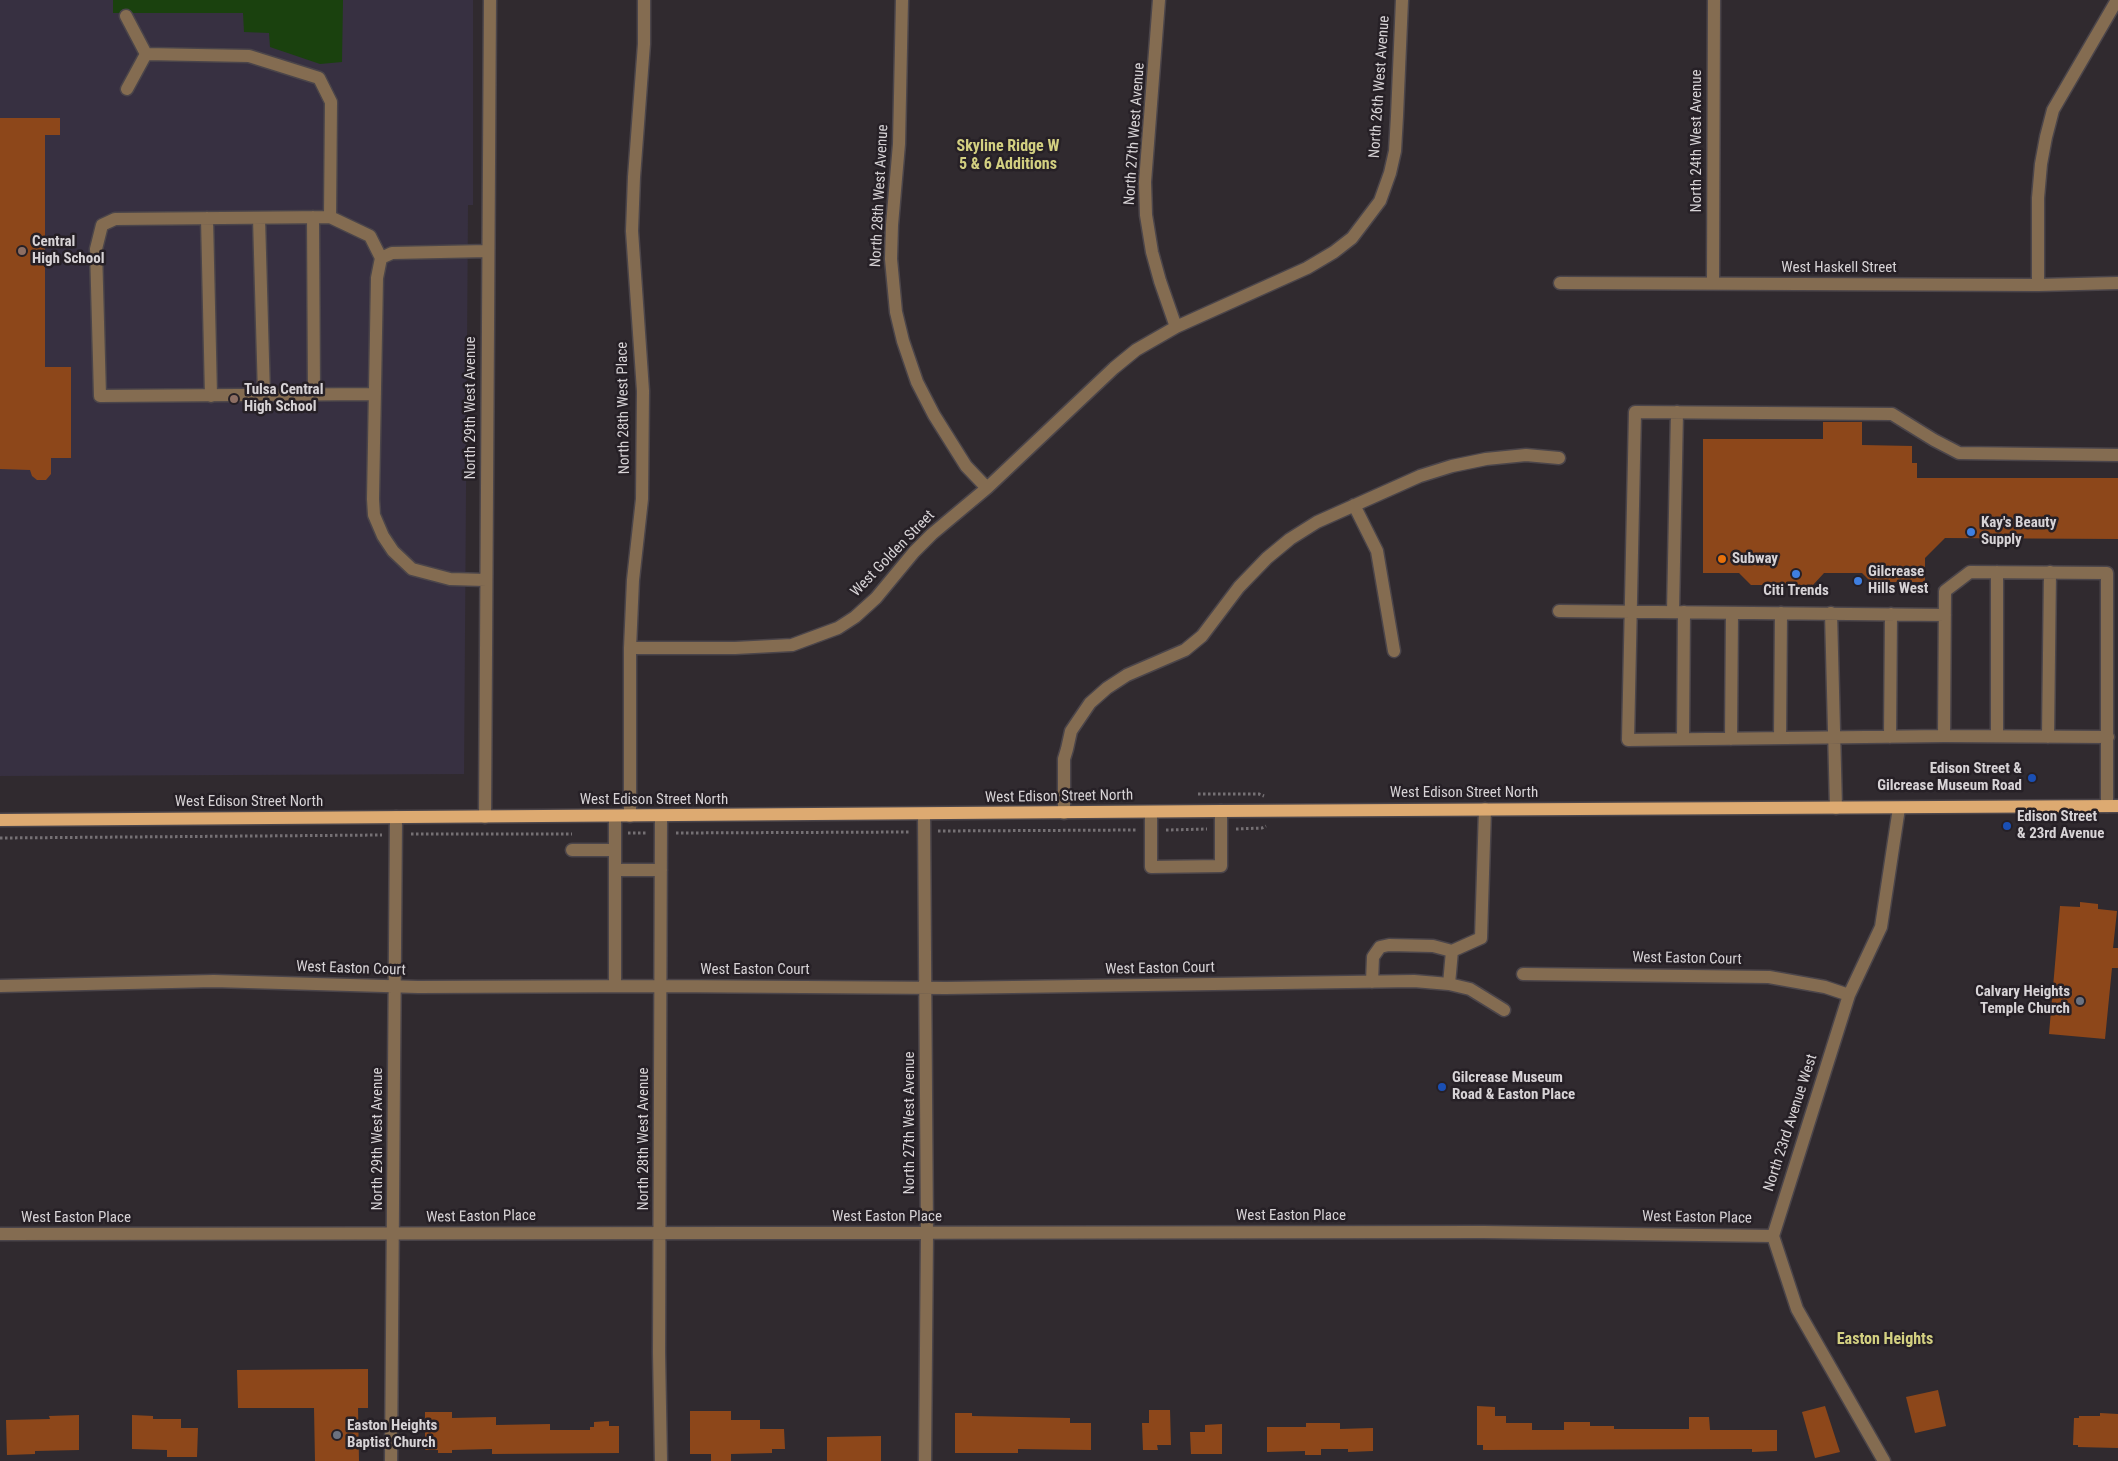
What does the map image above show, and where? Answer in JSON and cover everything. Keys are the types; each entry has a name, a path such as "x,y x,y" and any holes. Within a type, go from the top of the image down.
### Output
{"main road":[{"name":"West Edison Street North","path":"0,820 2113,806"}],"street":[{"name":"North 29th West Avenue","path":"485,817 490,0"},
{"name":"North 28th West Place","path":"630,816 630,648 633,580 642,499 643,439 643,391 632,231 644,44 644,0"},
{"name":"North 28th West Avenue","path":"902,0 900,144 892,225 891,259 896,312 903,341 918,382 934,415 966,466 987,488"},
{"name":"North 27th West Avenue","path":"1159,0 1145,182 1146,215 1152,252 1176,326"},
{"name":"North 26th West Avenue","path":"1176,326 1307,268 1334,252 1352,238 1380,201 1390,173 1395,150 1402,0"},
{"name":"North 24th West Avenue","path":"1713,283 1714,0"},
{"path":"2038,286 2040,164 2053,110 2117,0"},
{"path":"126,16 146,54"},
{"path":"127,89 146,54"},
{"path":"146,54 249,56 319,78 331,102 330,217"},
{"path":"313,217 314,395"},
{"path":"375,394 100,396 96,249 102,224 115,219 330,217 370,236 381,258 377,278 374,515 383,536 394,551 412,569 450,579 486,580"},
{"path":"207,218 211,396"},
{"path":"259,218 264,395"},
{"path":"381,258 392,253 488,251"},
{"name":"West Haskell Street","path":"1560,283 2038,286 2118,283"},
{"name":"West Golden Street","path":"630,648 735,648 792,645 831,631 855,617 876,598 914,552 932,534 987,488 1114,368 1136,350 1176,326"},
{"path":"2108,737 1944,736 1628,740 1635,412 1892,414 1959,453 2118,455"},
{"path":"1676,412 1683,739"},
{"path":"1064,813 1064,759 1066,749 1071,731 1090,703 1107,688 1127,675 1185,650 1202,636 1239,587 1267,558 1290,540 1317,522 1354,505 1420,476 1452,466 1486,459 1526,455 1559,458"},
{"path":"1354,505 1377,551 1394,651"},
{"path":"1944,736 1945,591 1970,572 2107,573 2108,737 2113,806"},
{"path":"1997,572 1997,736"},
{"path":"2048,737 2050,572"},
{"path":"1559,612 1945,615"},
{"path":"1731,739 1732,613"},
{"path":"1780,738 1781,613"},
{"path":"1832,613 1836,808"},
{"path":"1890,737 1891,614"},
{"name":"North 23rd Avenue West","path":"1773,1236 1849,994 1881,927 1899,808"},
{"path":"1372,982 1373,957 1380,947 1389,945 1433,946 1452,951 1481,938 1485,809"},
{"path":"1151,812 1151,867 1221,866 1222,811"},
{"name":"North 27th West Avenue","path":"924,814 927,1234 925,1461"},
{"path":"615,816 615,986"},
{"name":"North 28th West Avenue","path":"661,816 661,1461"},
{"name":"North 29th West Avenue","path":"391,1461 396,817"},
{"path":"572,850 615,850"},
{"path":"615,870 661,870"},
{"path":"1449,984 1452,951"},
{"name":"West Easton Court","path":"1523,974 1769,977 1825,987 1849,994"},
{"name":"West Easton Court","path":"0,986 214,981 394,986 926,987 1414,982 1449,984 1470,989 1504,1010"},
{"name":"West Easton Place","path":"0,1234 1484,1232 1773,1236"},
{"path":"1773,1236 1797,1309 1884,1461"}],"path":[{"path":"0,838 521,833"}],"shaded area":[{"name":"Tulsa Central High School","path":"0,0 473,0 473,205 468,205 464,774 0,776"}],"green space":[{"path":"113,0 343,0 342,62 320,64 270,47 269,33 244,32 243,13 113,13"}],"building":[{"name":"Central High School","path":"0,118 60,118 60,135 45,135 45,367 71,367 71,458 51,458 51,474 46,480 37,480 32,476 30,470 0,469"},
{"path":"1823,422 1862,422 1862,445 1912,446 1912,463 1917,463 1917,478 2118,478 2118,539 1945,538 1925,558 1925,582 1871,582 1862,573 1824,573 1813,585 1751,585 1739,573 1703,573 1703,439 1823,439"},
{"name":"Calvary Heights Temple Church","path":"2080,902 2098,904 2098,909 2117,911 2113,948 2118,948 2118,968 2112,968 2105,1039 2049,1034 2060,906 2080,907"},
{"name":"Easton Heights Baptist Church","path":"368,1369 368,1408 358,1408 359,1461 315,1461 314,1408 238,1408 237,1370"},
{"path":"1938,1390 1946,1426 1915,1433 1906,1397"},
{"path":"1477,1406 1495,1407 1495,1416 1506,1416 1506,1423 1532,1423 1532,1430 1564,1430 1564,1422 1590,1422 1590,1426 1614,1426 1614,1429 1689,1429 1689,1417 1709,1417 1710,1430 1777,1430 1777,1451 1752,1452 1752,1449 1483,1450 1483,1445 1477,1445"},
{"path":"1825,1406 1840,1452 1815,1458 1802,1412"},
{"path":"1149,1410 1170,1410 1171,1445 1157,1445 1158,1450 1143,1450 1142,1423 1149,1423"},
{"path":"690,1411 731,1411 731,1420 760,1420 760,1429 784,1429 785,1449 772,1449 772,1453 731,1454 731,1461 711,1461 711,1454 690,1454"},
{"path":"425,1412 452,1412 452,1418 496,1417 496,1425 550,1424 550,1430 590,1430 590,1427 594,1427 594,1422 609,1421 609,1426 619,1426 619,1453 492,1454 492,1449 452,1450 452,1453 438,1453 438,1450 425,1450"},
{"path":"955,1413 972,1413 972,1416 1070,1418 1070,1423 1091,1423 1091,1450 1018,1449 1018,1453 955,1453"},
{"path":"2100,1413 2118,1414 2118,1448 2078,1447 2078,1445 2073,1445 2074,1418 2079,1418 2079,1416 2100,1416"},
{"path":"79,1415 79,1450 35,1451 35,1454 7,1455 6,1420 50,1419 49,1416"},
{"path":"132,1415 153,1416 153,1419 181,1419 181,1428 198,1428 197,1457 167,1457 167,1450 132,1449"},
{"path":"1306,1423 1340,1423 1340,1429 1373,1428 1373,1451 1348,1452 1348,1449 1321,1449 1321,1455 1305,1455 1305,1451 1267,1452 1267,1427 1306,1427"},
{"path":"1222,1424 1222,1454 1191,1454 1190,1432 1205,1432 1205,1425"},
{"path":"881,1436 881,1461 827,1461 827,1437"}],"place":[{"name":"Central High School","path":"22,251"},
{"name":"Tulsa Central High School","path":"234,399"},
{"name":"Kay's Beauty Supply","path":"1971,532"},
{"name":"Subway","path":"1722,559"},
{"name":"Citi Trends","path":"1796,574"},
{"name":"Gilcrease Hills West","path":"1858,581"},
{"name":"Edison Street & Gilcrease Museum Road","path":"2032,778"},
{"name":"Edison Street & 23rd Avenue","path":"2007,826"},
{"name":"Calvary Heights Temple Church","path":"2080,1001"},
{"name":"Gilcrease Museum Road & Easton Place","path":"1442,1087"},
{"name":"Easton Heights Baptist Church","path":"337,1435"}],"district":[{"name":"Skyline Ridge W 5 & 6 Additions","path":"1008,156"},
{"name":"Easton Heights","path":"1885,1340"}]}
